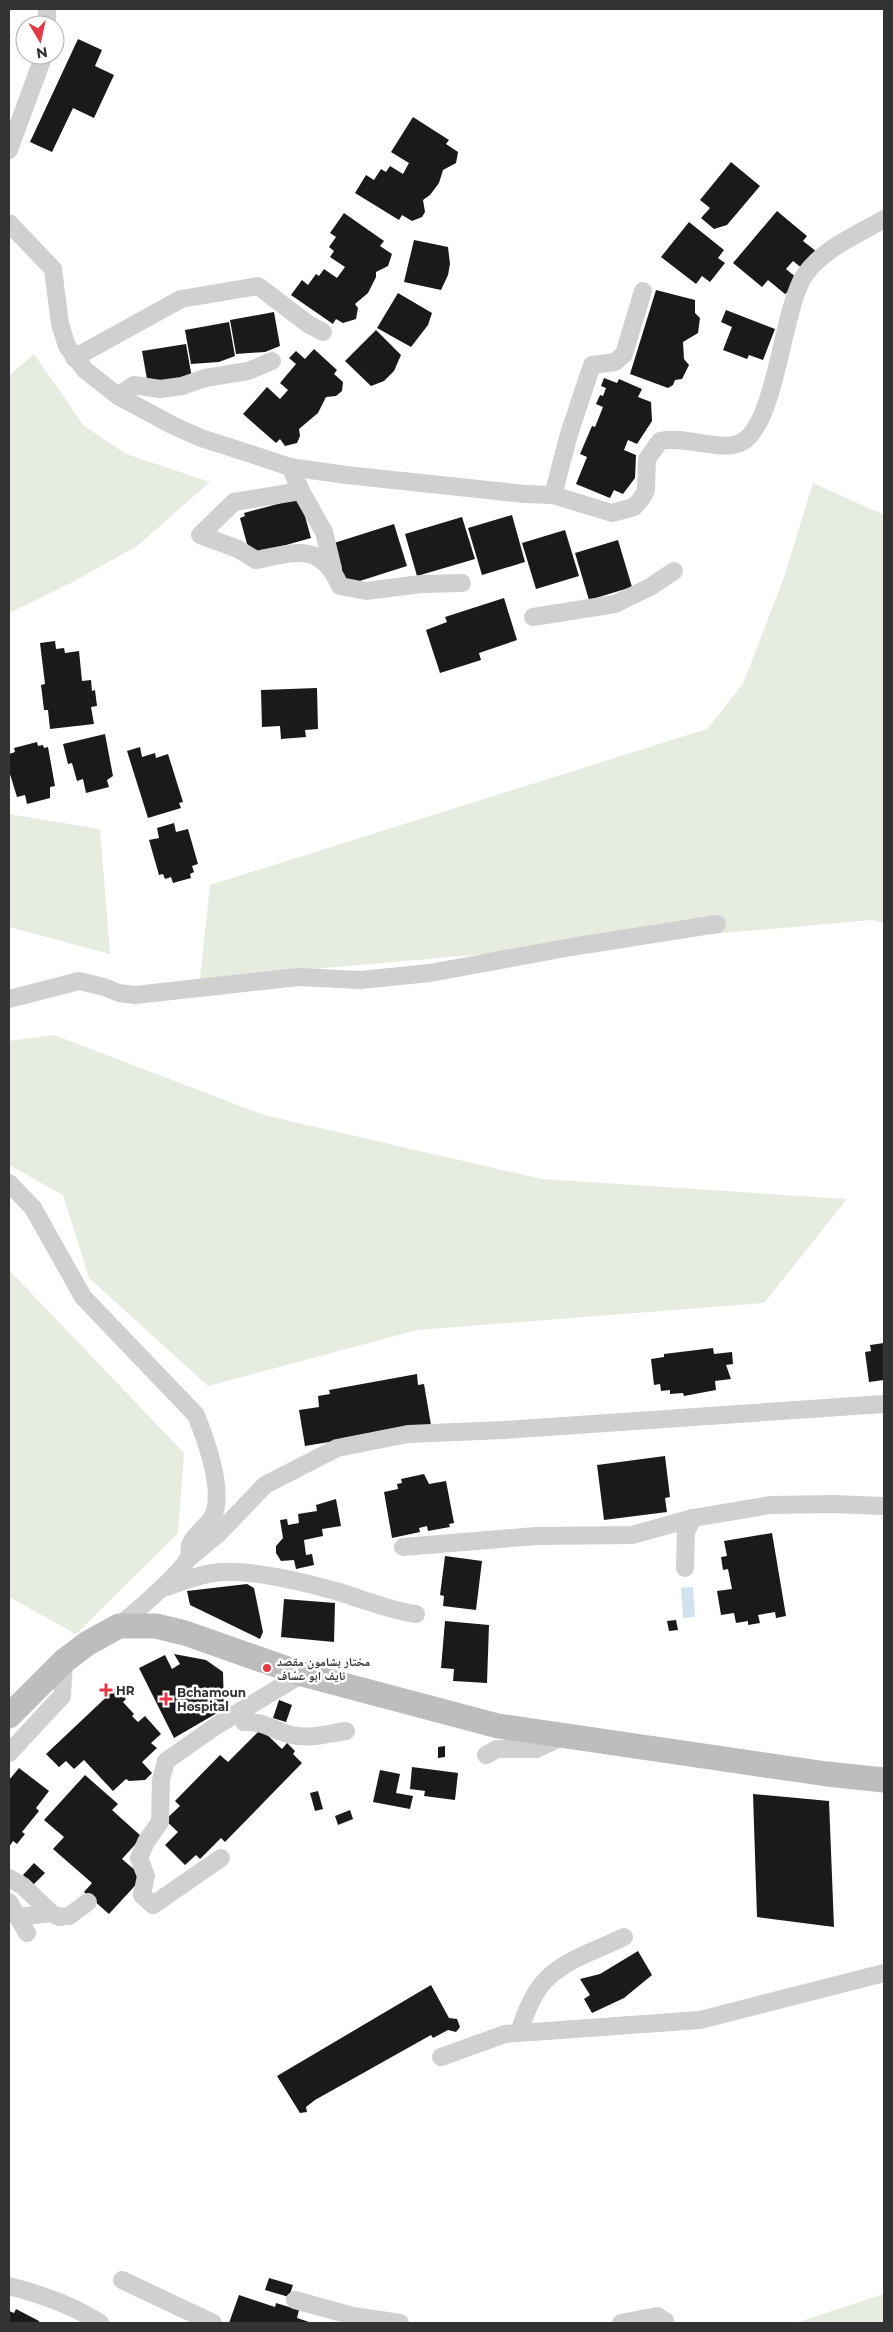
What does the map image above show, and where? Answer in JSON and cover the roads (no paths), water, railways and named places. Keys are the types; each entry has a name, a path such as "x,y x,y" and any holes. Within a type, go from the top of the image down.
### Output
{"main road":[{"path":"9,1716 64,1661 88,1642 119,1626 156,1626 186,1633 302,1674 498,1726 884,1780"}],"street":[{"path":"9,150 40,65"},
{"path":"9,223 53,268 60,324 67,346 74,358 97,381 118,396 201,438 290,467 374,479 553,495 612,513 623,512 634,507 646,490 647,459 660,441 673,438 718,445 742,442 761,420 804,277 823,256 884,219"},
{"path":"74,358 181,299 258,286 308,324 322,332"},
{"path":"553,495 569,434 592,365 616,362 624,354 643,291"},
{"path":"118,396 134,385 160,389 182,386 205,378 248,370 272,361"},
{"path":"290,467 324,532 333,571 340,586 366,591 421,584 462,583"},
{"path":"301,491 234,502 200,535 238,549 256,560 291,553 320,556 333,571"},
{"path":"533,617 614,604 650,587 674,571"},
{"path":"9,999 79,981 119,993 135,995 298,977 339,981 430,973 571,946 717,924"},
{"path":"9,1182 33,1208 83,1297 196,1415 206,1439 216,1497 214,1512 209,1522 190,1544 188,1558"},
{"path":"119,1626 160,1589 188,1558 219,1533 264,1485 337,1448 408,1434 504,1430 884,1404"},
{"path":"404,1547 536,1536 632,1535 692,1518 770,1505 833,1504 884,1506"},
{"path":"685,1568 686,1532 692,1518"},
{"path":"160,1589 196,1577 222,1572 303,1584 339,1592 393,1611 416,1614"},
{"path":"9,1753 62,1696 64,1661"},
{"path":"221,1858 154,1904 142,1895 146,1876 139,1858 146,1842 160,1822 161,1780 166,1761 239,1712 302,1674"},
{"path":"239,1712 244,1722 261,1722 288,1734 307,1736 346,1731"},
{"path":"486,1755 497,1749 536,1749 564,1736"},
{"path":"9,1878 23,1886 51,1913 58,1917 69,1916 88,1902"},
{"path":"13,1910 51,1913"},
{"path":"13,1910 27,1933"},
{"path":"519,2032 529,2004 542,1983 556,1970 624,1937"},
{"path":"441,2058 505,2034 700,2020 884,1973"},
{"path":"122,2280 212,2323"},
{"path":"9,2286 38,2294 90,2316 100,2323"},
{"path":"295,2300 353,2316 400,2323"},
{"path":"621,2323 657,2316 665,2321 665,2323"}],"water":[{"path":"693,1587 695,1617 683,1618 681,1588"}],"place":[{"name":"مختار بشامون مقصد نايف ابو عسّاف","path":"267,1668"},
{"name":"HR","path":"106,1690"},
{"name":"Bchamoun Hospital","path":"166,1699"}]}
